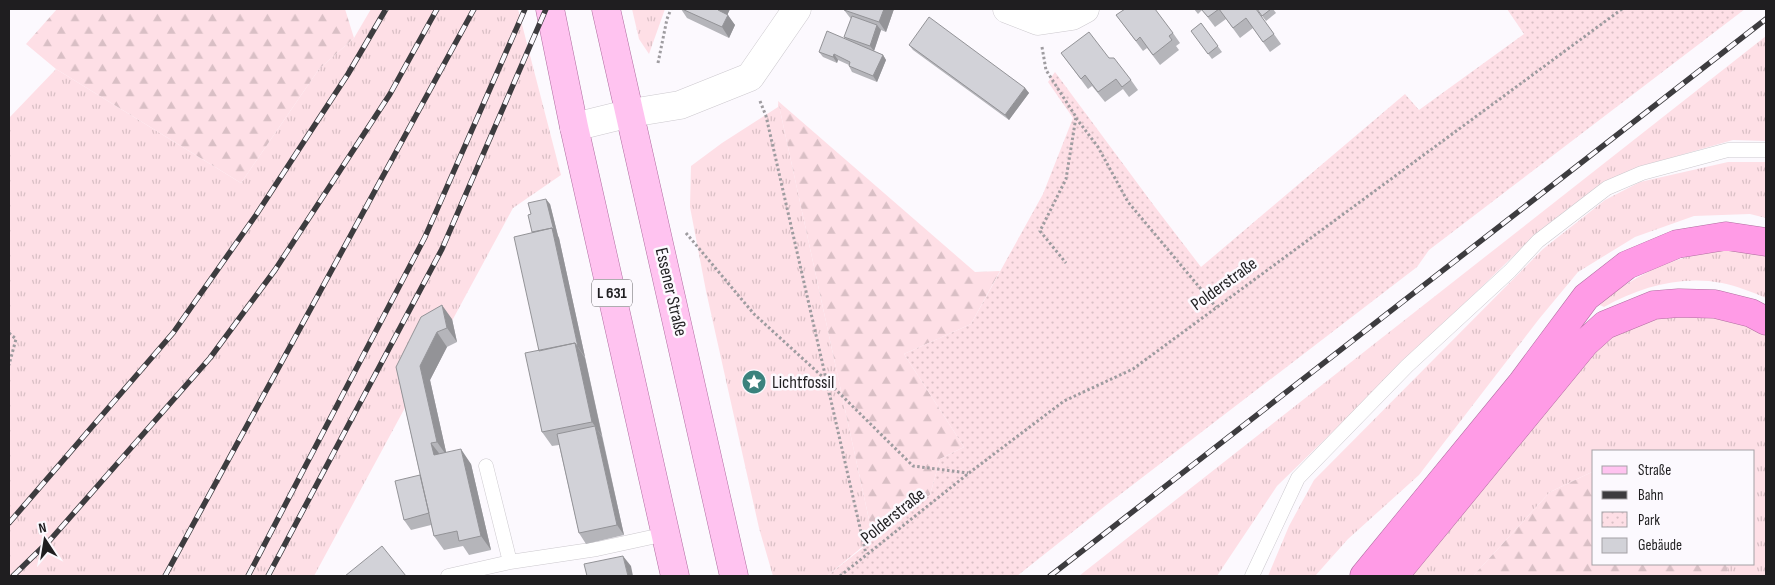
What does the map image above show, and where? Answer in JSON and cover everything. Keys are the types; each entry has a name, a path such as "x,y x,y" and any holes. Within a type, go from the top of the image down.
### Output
{"highway":[{"path":"1364,576 1522,383 1586,297 1627,265 1677,244 1726,236 1766,242"},
{"path":"1394,576 1585,343 1605,325 1654,305 1679,303 1715,304 1751,313 1766,321"}],"main road":[{"name":"L 631","path":"550,9 574,127 675,576"},
{"name":"Essener Straße","path":"606,9 734,576"}],"street":[{"path":"574,127 630,112 680,105 750,77 797,9"},
{"path":"1007,9 1038,21 1072,16 1085,9"}],"lane":[{"path":"1252,576 1298,478 1407,366 1510,271 1538,241 1607,188 1642,173 1728,150 1766,150"},
{"path":"486,466 510,562"},
{"path":"448,576 510,562 597,549 666,534"}],"path":[{"path":"658,62 667,19 671,9"},
{"name":"Polderstraße","path":"840,576 968,473 1064,401 1133,369 1622,9"},
{"path":"1038,21 1046,70 1098,147 1128,202 1216,307"},
{"path":"750,77 766,116 866,555"},
{"path":"1066,263 1040,232 1066,179 1076,117"},
{"path":"684,230 754,314 825,379 914,466 968,473"},
{"path":"9,333 16,338 9,365"}],"green space":[{"path":"57,9 345,9 354,38 319,69 241,183 56,69 26,44"},
{"path":"371,9 518,9 561,175 513,208 314,576 9,576 9,118 56,69 241,183 319,69 354,38"},
{"path":"632,9 665,9 649,54 639,39"},
{"path":"1507,9 1745,9 1429,250 1417,267 1109,503 1017,576 827,576 930,495 940,459 964,447 904,354 971,324 1043,194 1073,118 1048,82 1055,72 1201,267 1405,94 1419,110 1524,34"},
{"path":"1766,36 1766,141 1733,140 1684,154 1623,175 1594,189 1537,233 1277,486 1217,576 1079,576"},
{"path":"778,101 873,538 827,576 773,576 759,528 706,291 690,207 691,166 722,143 778,107"},
{"path":"778,101 975,272 1000,271 971,324 904,354 964,447 940,459 930,495 873,538"},
{"path":"1728,162 1766,162 1766,218 1750,214 1694,216 1635,237 1578,272 1539,319 1419,475 1348,539 1315,576 1268,576 1289,526 1314,480 1543,249 1605,200 1640,182"},
{"path":"1713,251 1739,251 1766,255 1766,298 1728,284 1691,281 1661,284 1632,294 1604,307 1600,305 1603,300 1642,275 1668,263"},
{"path":"1699,310 1766,331 1766,576 1725,576 1728,571 1726,565 1755,565 1755,450 1592,450 1592,472 1550,492 1473,576 1408,576 1575,371 1610,338 1630,324 1641,319"},
{"path":"1592,472 1592,565 1726,565 1728,571 1725,576 1473,576 1550,492"}],"building":[{"path":"682,9 718,9 728,15 722,27"},
{"path":"845,9 884,9 879,22"},
{"path":"1125,9 1155,9 1173,33 1169,36 1172,40 1153,55 1140,37 1136,41 1116,15"},
{"path":"1201,9 1219,9 1208,17"},
{"path":"1219,9 1256,9 1274,34 1263,42 1246,18 1233,28"},
{"path":"1257,9 1271,9 1262,16"},
{"path":"852,16 877,25 870,46 844,37"},
{"path":"929,17 1025,88 1005,115 909,45"},
{"path":"1201,23 1218,46 1208,54 1191,31"},
{"path":"827,31 883,55 873,76 849,66 850,62 834,54 833,57 819,52"},
{"path":"1089,32 1109,58 1114,58 1131,80 1122,87 1116,79 1098,92 1085,75 1081,79 1061,53"},
{"path":"546,199 554,231 552,228 532,232 528,215 531,214 528,203"},
{"path":"552,228 578,347 575,343 539,351 514,237"},
{"path":"442,305 447,328 437,332 420,366 437,442 431,443 434,455 461,449 481,536 459,541 457,531 434,536 396,367 421,317"},
{"path":"575,343 592,422 542,432 525,353"},
{"path":"595,426 617,525 579,533 557,434"},
{"path":"420,475 429,513 404,520 395,481"},
{"path":"382,546 406,576 345,576"},
{"path":"623,556 628,576 587,576 584,564"}],"railway":[{"path":"9,523 173,333 256,215 348,74 386,9"},
{"path":"13,576 51,539 210,358 275,270 390,94 437,9"},
{"path":"165,576 474,9"},
{"path":"248,576 425,237 525,9"},
{"path":"268,576 442,249 546,9"},
{"path":"1050,576 1766,19"}],"place":[{"name":"Lichtfossil","path":"754,382"}]}
